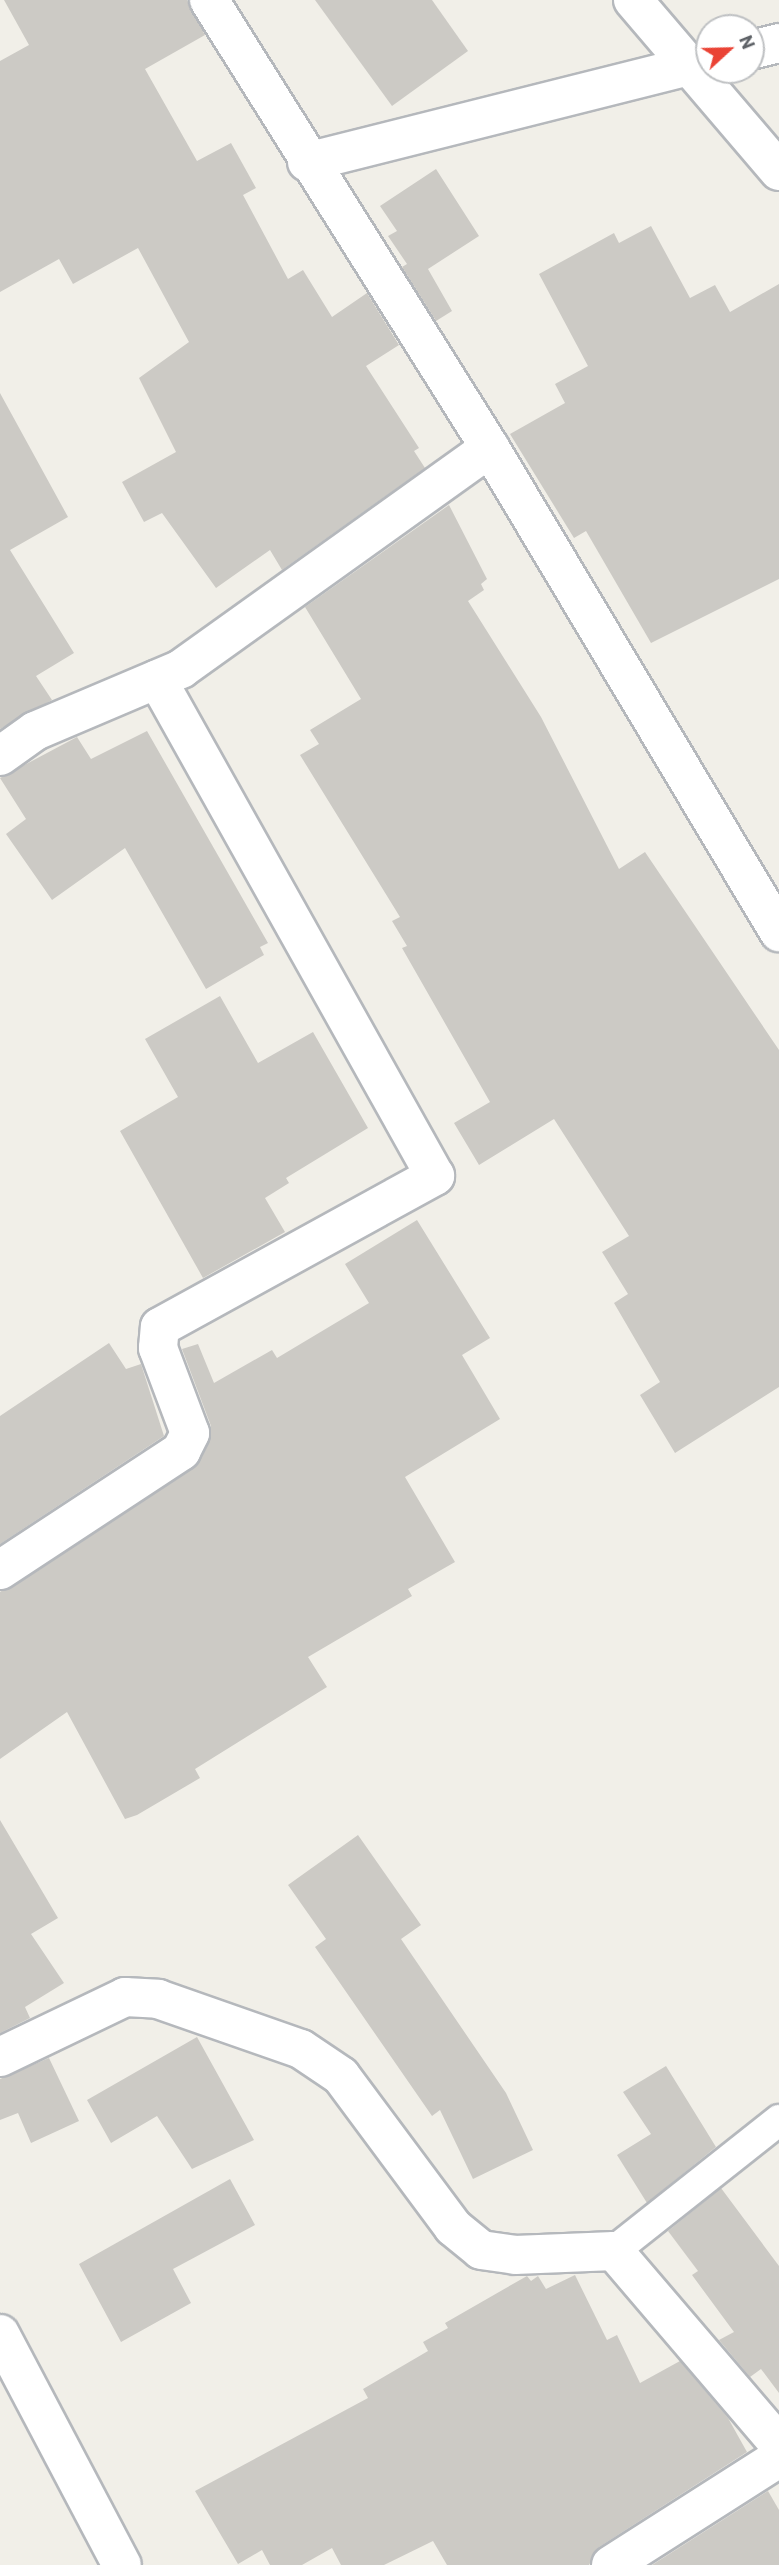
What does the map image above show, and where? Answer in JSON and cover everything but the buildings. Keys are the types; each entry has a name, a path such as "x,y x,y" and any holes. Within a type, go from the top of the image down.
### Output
{"street":[{"path":"209,0 307,162 490,448 779,932"},
{"path":"634,0 695,61"},
{"path":"307,162 695,65"},
{"path":"713,84 779,171"},
{"path":"0,756 35,731 181,669 490,448"},
{"path":"0,1570 181,1451 190,1433 158,1349 160,1327 435,1176 157,679"},
{"path":"4,2049 125,1997 171,2004 301,2049 341,2076 453,2227 481,2250 515,2255 614,2251 779,2444"},
{"path":"0,2334 122,2565"},
{"path":"611,2565 779,2458"}],"lane":[{"path":"614,2251 779,2120"}]}
